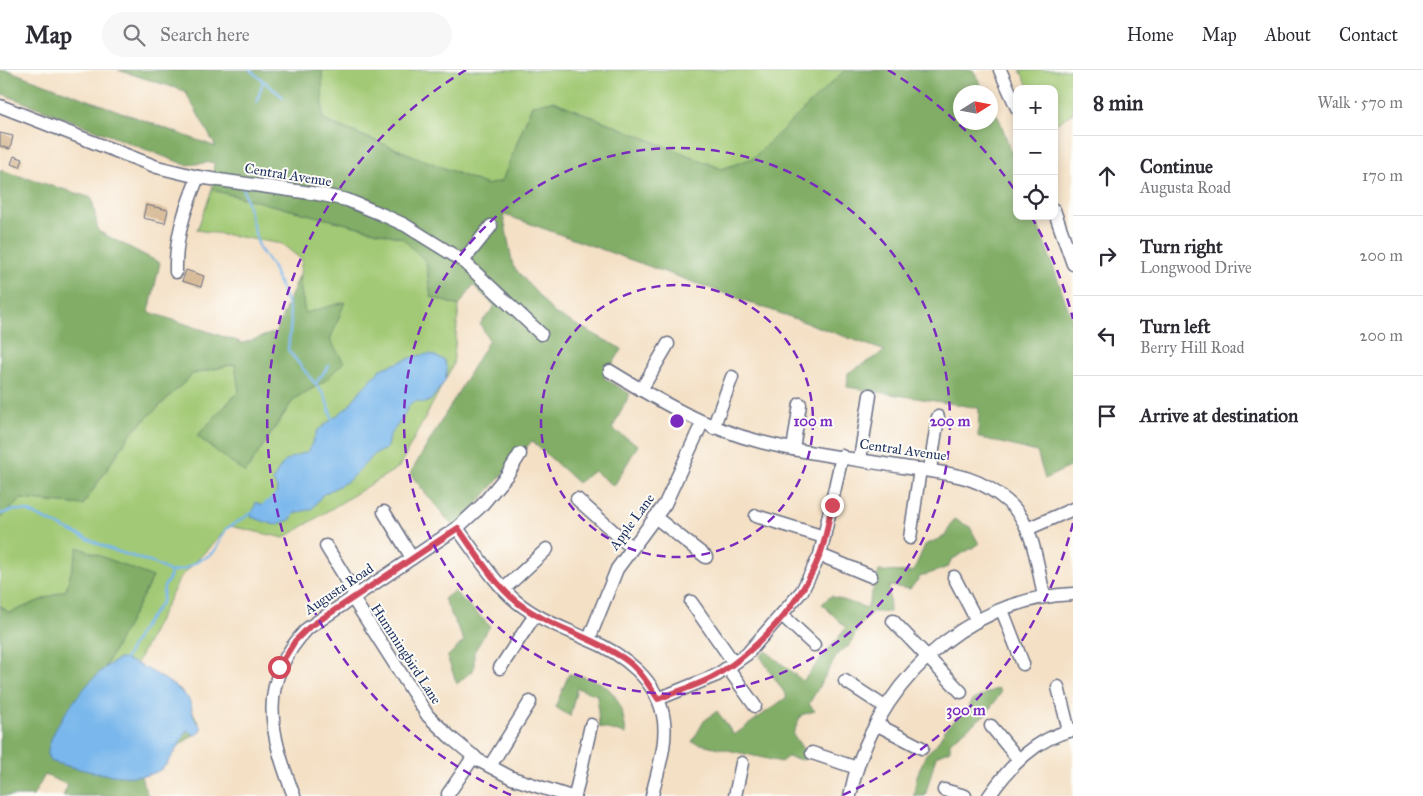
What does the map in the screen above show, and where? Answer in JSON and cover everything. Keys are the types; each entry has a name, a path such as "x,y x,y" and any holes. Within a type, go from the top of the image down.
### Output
{"street":[{"path":"1000,70 1013,99"},
{"name":"Central Avenue","path":"0,106 157,167 198,177 347,200 405,225 463,261 541,334"},
{"path":"176,272 175,250 180,223 198,177"},
{"path":"1058,220 1073,264"},
{"path":"463,261 491,226"},
{"path":"641,390 668,344"},
{"name":"Central Avenue","path":"610,371 641,390 707,425 793,449 968,477 989,487 1010,503 1027,529 1044,596"},
{"name":"Apple Lane","path":"589,639 617,569 665,504 732,376"},
{"path":"860,459 870,395"},
{"path":"793,449 800,404"},
{"path":"910,538 938,417"},
{"name":"Augusta Road","path":"294,796 284,769 272,716 279,667 295,641 308,628 354,596 458,528 481,506 507,474 520,454"},
{"path":"658,699 717,675 747,654 802,591 820,555 842,456"},
{"path":"577,499 632,548"},
{"path":"1027,529 1073,509"},
{"path":"384,512 412,558"},
{"path":"756,516 824,537"},
{"path":"655,517 706,557"},
{"path":"458,528 504,589 517,602 558,627 589,639 628,661 644,677 658,699 664,721 663,746 652,796"},
{"name":"Hummingbird Lane","path":"326,546 354,596 428,716 474,756 532,791 568,796"},
{"path":"504,589 546,549"},
{"path":"820,555 871,576"},
{"path":"954,578 977,621"},
{"path":"850,796 862,749 896,692 927,656 954,634 1002,610 1044,596 1073,594"},
{"path":"690,602 755,706"},
{"path":"1002,610 1023,664"},
{"path":"500,668 535,614"},
{"path":"782,615 814,645"},
{"path":"893,621 961,692"},
{"path":"844,681 886,708"},
{"path":"989,796 1007,770 1036,745 1071,730 1058,687"},
{"path":"490,766 530,702"},
{"path":"876,724 922,748"},
{"path":"575,796 591,725"},
{"path":"991,726 1019,760"},
{"path":"812,753 857,768"},
{"path":"448,794 474,756"},
{"path":"736,796 742,763"},
{"path":"944,790 965,796"}],"green space":[{"path":"0,70 7,70 216,147 185,91 118,70 322,70 323,120 487,185 502,181 532,105 553,101 722,169 753,158 845,70 973,70 981,85 953,85 953,130 998,130 998,117 1013,156 1013,220 1036,220 1073,322 1073,465 1045,479 1037,452 978,437 979,408 847,387 848,373 885,351 503,214 513,266 554,313 622,349 604,378 630,394 612,429 638,445 614,486 594,471 578,483 532,441 455,529 410,474 489,340 480,324 495,306 473,285 459,306 431,297 426,262 402,238 212,190 214,162 186,165 0,93"},
{"path":"322,70 845,71 753,159 722,169 553,101 532,105 502,181 487,185 323,120"},
{"path":"1020,70 1073,70 1073,113 1058,122 1058,85 1028,85"},
{"path":"0,170 92,198 98,231 160,263 149,312 243,343 276,332 299,276 305,313 345,302 330,340 344,362 325,381 294,399 245,473 197,436 239,391 235,364 193,374 131,433 83,505 21,499 0,519"},
{"path":"212,190 402,238 426,262 431,297 459,306 453,365 399,467 284,538 230,526 180,578 136,665 105,667 153,577 66,590 9,613 0,605 0,519 21,499 83,505 131,433 193,374 235,364 239,391 198,436 245,472 294,399 325,381 302,305 300,275 302,260 282,244 197,230"},
{"path":"954,519 970,527 979,544 951,560 948,567 920,577 910,589 889,586 890,612 872,612 859,627 849,646 839,652 809,704 815,711 801,715 793,734 803,749 804,760 787,757 781,762 692,742 704,721 717,711 734,735 787,697 760,656 766,651 803,681 846,628 822,604 831,596 867,608 879,571 913,572 925,545 945,536"},
{"path":"78,547 153,577 105,667 136,665 181,690 202,729 140,774 148,796 63,796 68,785 45,775 33,796 0,796 0,605 9,613 66,590"},
{"path":"454,591 490,626 474,652 474,669 457,684 447,657 464,641 444,599"},
{"path":"569,674 594,680 611,691 621,709 626,734 599,727 597,695 577,688 570,716 555,707"},
{"path":"998,688 1001,693 987,713 950,742 950,750 936,756 925,796 914,796 916,778 926,754 936,745 946,728 967,709 973,700"}],"water":[{"path":"430,354 444,360 447,369 445,381 431,400 425,403 416,401 410,404 390,435 386,449 376,453 348,481 322,495 312,509 295,513 290,520 275,525 251,517 256,502 263,506 275,497 277,489 273,481 280,467 287,460 309,451 317,431 348,407 381,369 416,356"},
{"path":"120,659 145,668 185,694 191,704 195,719 201,726 201,732 195,735 187,730 164,767 154,773 140,776 91,772 50,761 48,751 60,721 84,688 110,664"}],"building":[{"path":"0,133 13,136 10,149 0,146"},
{"path":"14,156 23,159 20,167 11,164"},
{"path":"146,205 168,210 165,223 143,218"},
{"path":"186,270 204,276 201,287 182,281"}],"waterway":[{"path":"250,70 283,97"},
{"path":"257,102 263,81"},
{"path":"243,187 259,248 272,266 288,304 291,321 288,350 325,396 333,421"},
{"path":"315,384 329,366"},
{"path":"260,508 277,494"},
{"path":"0,514 15,510 27,511 110,549 153,563 171,572 184,569 210,555 215,550 226,529 253,512"},
{"path":"124,661 141,630 162,602 164,587 171,572"}],"route":[{"path":"279,667 295,641 308,628 458,528 487,568 517,602 558,627 589,639 628,661 644,677 658,699 717,675 747,654 777,621 802,591 818,560 832,505"}]}
